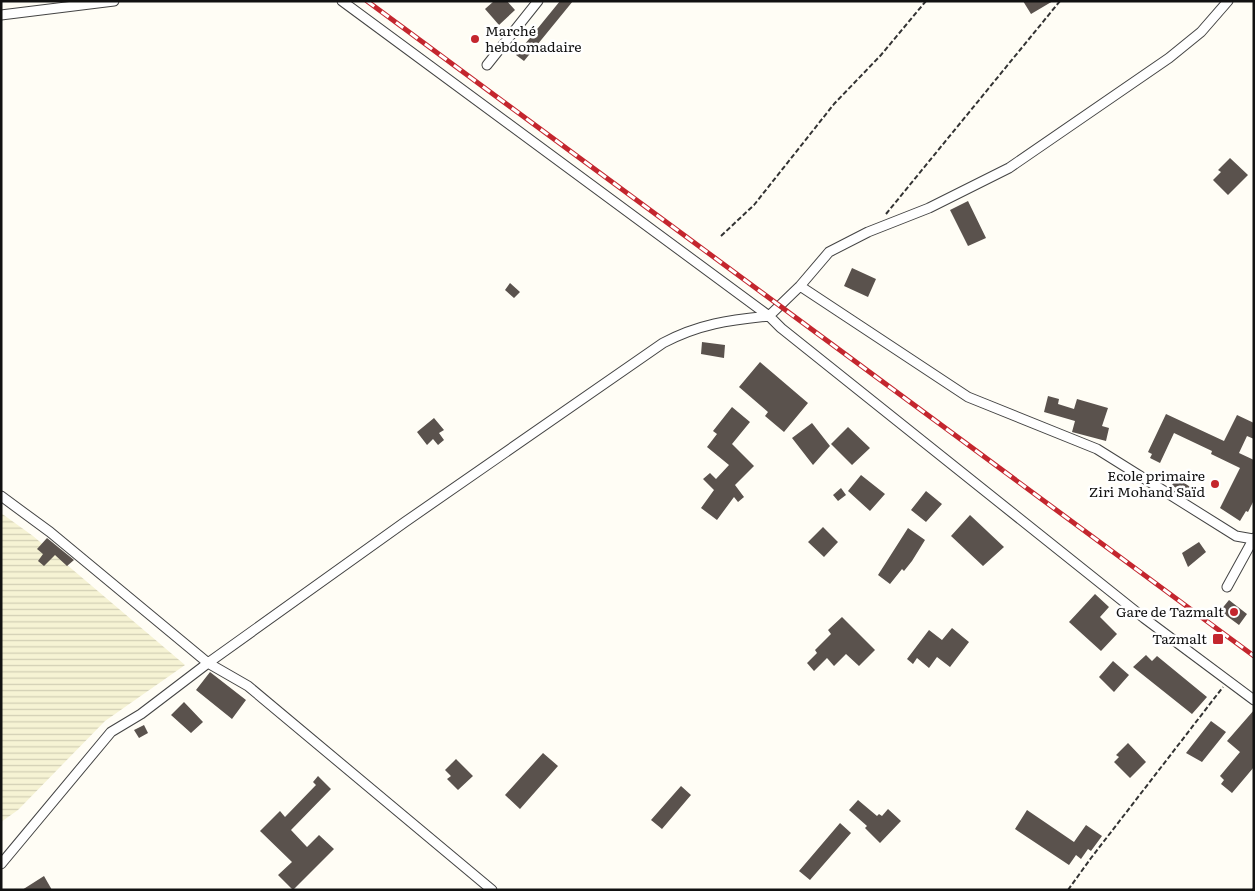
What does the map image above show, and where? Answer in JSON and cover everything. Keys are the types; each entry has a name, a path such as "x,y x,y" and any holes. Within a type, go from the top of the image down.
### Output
{"street":[{"path":"1,15 114,1"},
{"path":"342,1 770,316 781,328 1144,618 1254,700"},
{"path":"487,65 538,1"},
{"path":"1,864 111,732 141,714 208,663 405,522 663,343 686,331 717,322 770,316 800,286 829,252 880,227 929,208 1009,168 1169,58 1201,32 1228,1"},
{"path":"800,286 968,397 1096,449 1236,536 1253,538 1227,587"},
{"path":"1,496 50,532 208,663 248,686 492,890"}],"path":[{"path":"721,236 754,205 834,104 881,55 926,1"},
{"path":"880,227 889,208 1020,52 1060,1"},
{"path":"1068,890 1090,858 1228,681"}],"shaded area":[{"path":"1,513 33,536 185,665 105,721 18,810 1,822"}],"building":[{"path":"494,1 507,1 515,10 499,25 485,9"},
{"path":"560,1 573,1 524,61 516,55"},
{"path":"1023,1 1053,1 1031,14"},
{"path":"1230,158 1248,175 1228,195 1213,180 1221,172 1218,170"},
{"path":"968,201 986,238 968,246 950,210"},
{"path":"852,268 876,279 868,297 844,286"},
{"path":"510,283 520,292 514,298 505,290"},
{"path":"702,342 725,345 724,358 701,354"},
{"path":"760,362 808,403 784,432 765,416 768,412 739,387"},
{"path":"1048,396 1059,399 1058,404 1074,409 1077,399 1108,408 1102,426 1109,428 1106,441 1072,432 1075,421 1044,412"},
{"path":"732,407 750,422 732,444 754,466 735,485 744,497 738,502 734,497 717,520 701,508 714,490 703,479 710,473 716,479 729,465 707,447 717,434 713,431"},
{"path":"1166,414 1224,441 1237,415 1254,423 1254,439 1247,436 1239,453 1254,460 1254,500 1248,512 1246,511 1240,521 1220,508 1240,468 1211,454 1212,451 1174,433 1160,463 1150,458 1152,454 1148,452"},
{"path":"434,418 444,430 439,433 444,440 438,445 433,439 427,445 417,432"},
{"path":"812,423 830,446 813,465 792,438"},
{"path":"848,427 870,448 852,465 831,444"},
{"path":"861,475 885,494 870,511 848,491"},
{"path":"1177,478 1196,491 1190,498 1172,485"},
{"path":"841,488 846,495 838,501 833,495"},
{"path":"926,491 942,504 926,522 911,510"},
{"path":"970,515 1004,547 983,566 951,536"},
{"path":"823,527 838,542 824,557 808,542"},
{"path":"908,528 925,540 912,561 904,571 902,569 890,584 878,575"},
{"path":"47,538 74,560 67,566 55,555 44,566 38,561 43,554 37,549"},
{"path":"1199,542 1206,552 1188,567 1182,553"},
{"path":"1095,594 1109,607 1100,617 1117,634 1101,651 1069,622"},
{"name":"Gare de Tazmalt","path":"1229,600 1247,614 1239,625 1220,611"},
{"path":"842,617 875,650 859,666 846,654 834,666 827,658 814,671 807,663 817,653 815,650 831,634 828,630"},
{"path":"952,628 969,642 950,667 937,657 929,668 917,658 913,664 907,659 929,630 942,640"},
{"path":"1146,655 1152,661 1157,656 1207,697 1192,714 1133,667"},
{"path":"1113,661 1129,675 1114,692 1099,677"},
{"path":"210,672 246,700 232,719 196,690"},
{"path":"184,702 203,722 191,733 171,715"},
{"path":"1254,710 1254,767 1232,793 1221,784 1224,780 1220,776 1240,752 1227,741"},
{"path":"1211,721 1226,732 1202,762 1186,753"},
{"path":"144,725 148,733 139,738 134,730"},
{"path":"1128,743 1146,762 1130,778 1114,762 1119,757 1116,755"},
{"path":"543,753 558,766 520,809 505,795"},
{"path":"456,759 473,776 458,790 447,779 451,776 445,770"},
{"path":"318,776 331,789 291,830 307,847 319,835 334,849 293,890 278,875 292,862 260,831 280,811 285,817 316,785 313,782"},
{"path":"681,786 691,795 662,829 651,820"},
{"path":"858,800 877,816 879,814 882,816 888,809 901,821 880,843 865,828 867,826 849,810"},
{"path":"1027,810 1074,842 1086,825 1102,836 1091,851 1088,849 1081,859 1076,855 1069,865 1015,829"},
{"path":"840,823 851,833 810,880 799,871"},
{"path":"44,876 52,890 22,890"}],"railway":[{"path":"367,1 1254,656"}],"place":[{"name":"Marché hebdomadaire","path":"475,39"},
{"name":"Ecole primaire Ziri Mohand Saïd","path":"1215,484"},
{"name":"Gare de Tazmalt","path":"1234,612"},
{"name":"Tazmalt","path":"1218,639"}]}
